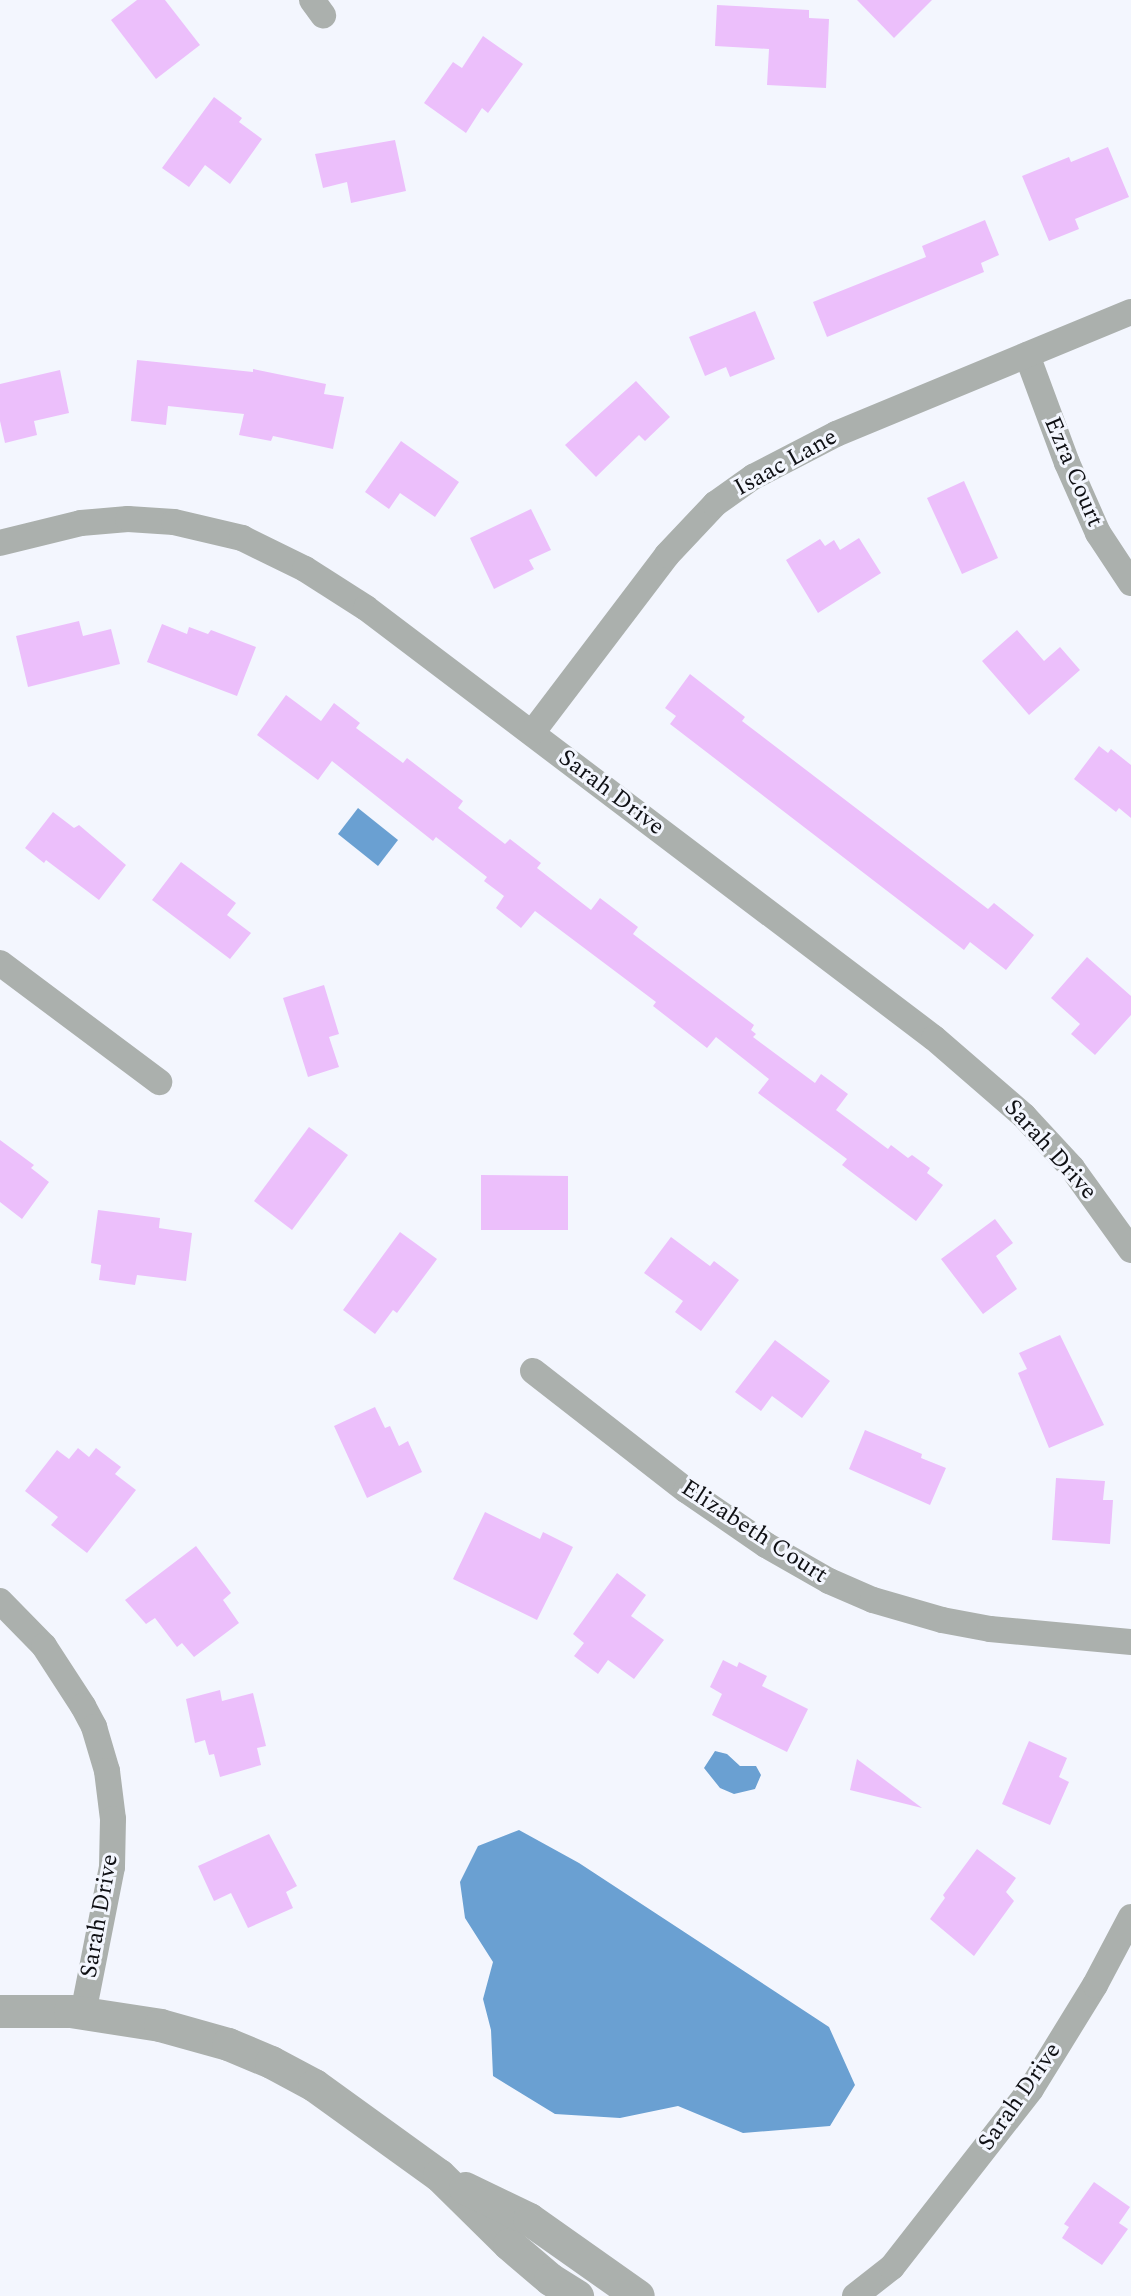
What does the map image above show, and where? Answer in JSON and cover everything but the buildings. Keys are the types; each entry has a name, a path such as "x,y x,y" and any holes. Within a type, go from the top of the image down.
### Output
{"street":[{"name":"Isaac Lane","path":"532,733 667,555 715,504 753,477 836,434 1131,312"},
{"name":"Ezra Court","path":"1027,355 1067,463 1098,533 1131,583"},
{"name":"Sarah Drive","path":"0,543 81,523 128,519 174,522 242,538 304,569 366,608 934,1038 1024,1115 1072,1168 1131,1250"},
{"path":"0,963 159,1082"},
{"name":"Elizabeth Court","path":"533,1371 686,1490 766,1545 829,1581 873,1600 942,1620 990,1629 1131,1642"},
{"name":"Sarah Drive","path":"0,1601 44,1646 83,1706 94,1727 107,1771 113,1819 112,1867 83,2012"},
{"name":"Sarah Drive","path":"855,2296 892,2267 1031,2089 1095,1985 1131,1917"},
{"path":"0,2011 83,2012 160,2025 228,2044 271,2062 314,2085 439,2175 509,2244 550,2279 577,2296"},
{"path":"439,2175 529,2219 638,2296"},
{"name":"Sarah Drive","path":"882,2296 892,2267"}],"water":[{"path":"358,808 398,840 378,866 338,834"},
{"path":"715,1751 727,1754 740,1766 756,1766 761,1775 755,1789 734,1794 720,1788 704,1768"},
{"path":"519,1830 579,1863 829,2027 855,2085 830,2126 743,2133 678,2106 620,2118 555,2114 493,2076 491,2030 483,1999 493,1962 465,1918 460,1882 478,1846"}]}
